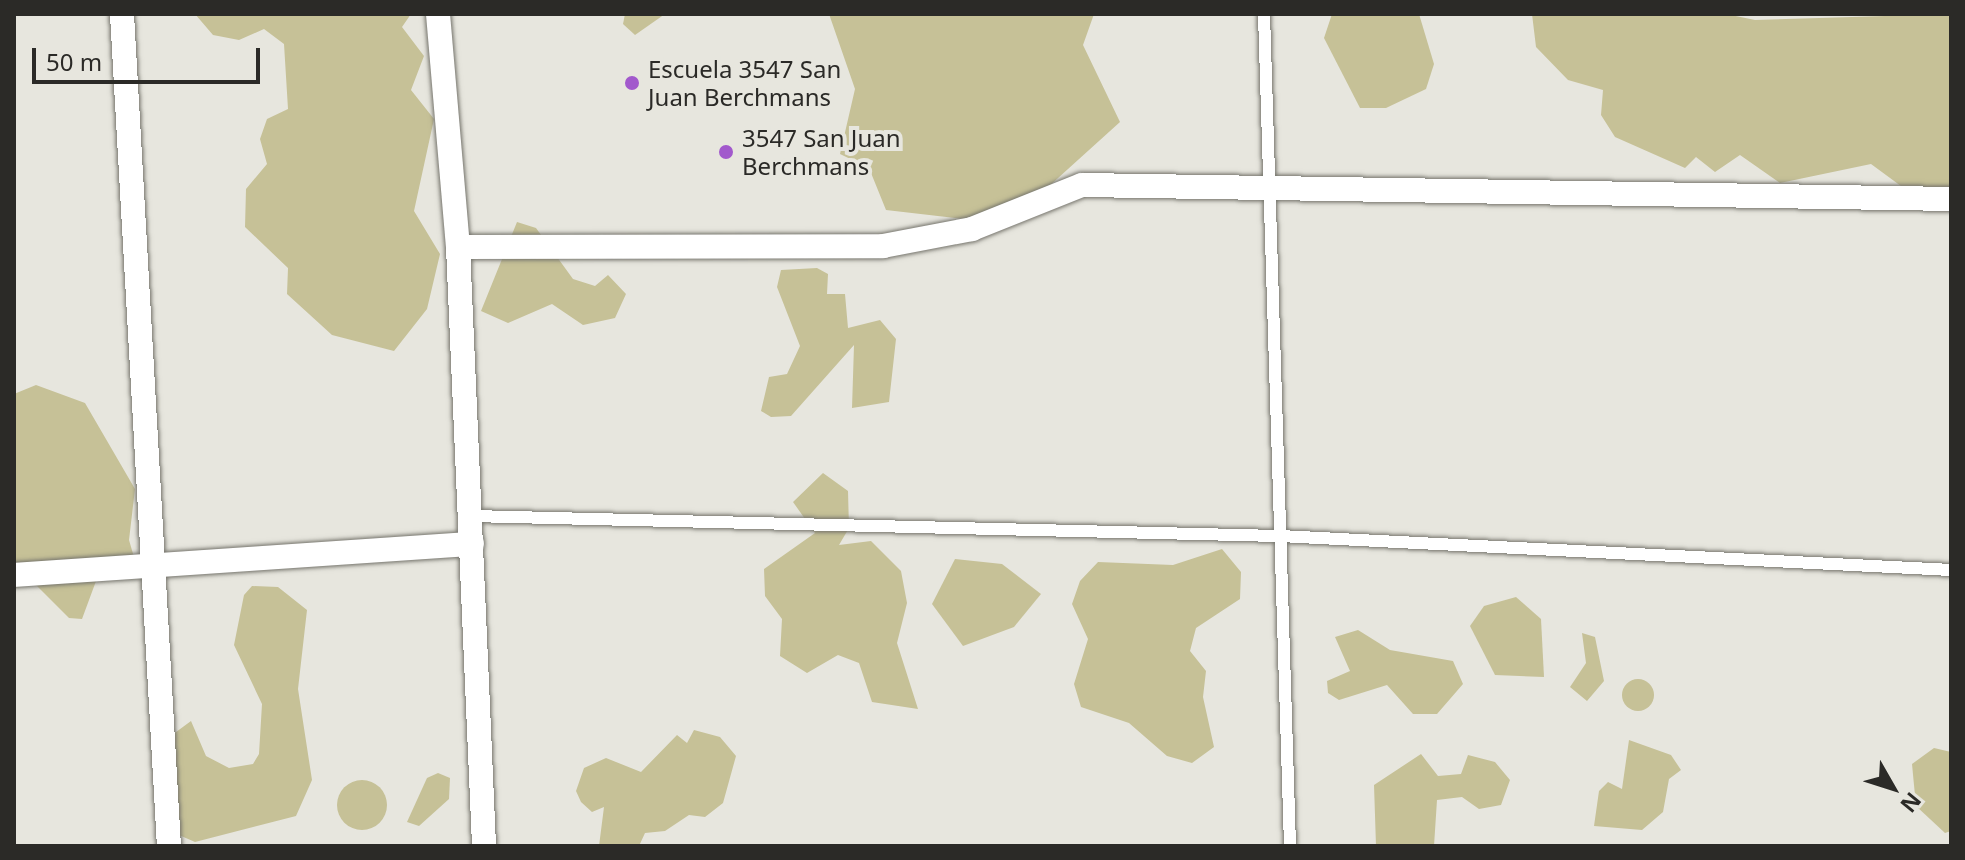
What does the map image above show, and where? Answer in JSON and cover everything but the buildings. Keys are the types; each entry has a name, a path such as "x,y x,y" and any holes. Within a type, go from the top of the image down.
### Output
{"street":[{"path":"122,14 169,846"},
{"path":"438,14 458,247 484,846"},
{"path":"458,247 883,246 972,229 1082,185 1951,199"},
{"path":"14,575 472,544"}],"lane":[{"path":"1264,14 1290,846"},
{"path":"471,516 1280,536 1951,570"}],"shaded area":[{"path":"195,14 411,14 402,27 424,56 411,90 434,119 414,211 440,254 427,309 394,351 332,335 287,294 288,268 245,227 246,189 267,164 260,139 267,119 288,109 284,44 264,29 239,40 213,35"},
{"path":"625,14 665,14 635,35 623,24"},
{"path":"829,14 1094,14 1083,45 1120,122 1007,224 886,210 869,168 840,154 855,89"},
{"path":"1332,14 1419,14 1434,64 1426,89 1386,108 1360,108 1324,38"},
{"path":"1532,14 1726,14 1755,20 1951,14 1951,187 1905,189 1871,164 1780,183 1740,155 1715,172 1696,157 1685,168 1615,137 1601,115 1603,90 1568,80 1536,47"},
{"path":"517,222 536,228 573,279 595,286 608,275 626,294 615,318 583,325 552,304 508,323 481,311"},
{"path":"817,268 828,274 827,294 845,294 848,328 880,320 896,339 889,402 852,408 854,345 791,416 771,417 761,411 769,377 787,374 800,346 777,287 781,270"},
{"path":"36,385 85,403 135,489 129,540 136,564 99,573 82,619 69,618 14,563 14,394"},
{"path":"823,473 848,491 849,528 839,545 871,541 901,571 907,603 897,643 918,709 872,702 859,663 838,655 807,673 780,656 782,619 765,596 764,569 815,533 793,502"},
{"path":"1222,549 1241,572 1240,599 1196,628 1190,651 1206,671 1203,697 1214,747 1192,763 1167,756 1129,723 1081,707 1074,684 1088,639 1072,604 1080,581 1098,562 1173,565"},
{"path":"955,559 1002,564 1041,594 1014,627 963,646 932,604"},
{"path":"252,586 278,587 307,610 298,689 312,780 296,816 195,842 172,832 172,735 191,721 206,756 229,768 253,764 259,754 262,704 234,645 244,595"},
{"path":"1516,597 1541,619 1544,677 1495,675 1470,626 1484,606"},
{"path":"1358,630 1390,650 1453,661 1463,684 1437,714 1413,714 1387,685 1339,700 1328,693 1327,681 1350,671 1335,637"},
{"path":"1582,633 1595,637 1604,681 1587,701 1570,687 1586,663"},
{"path":"1638,679 1649,684 1654,695 1649,706 1638,711 1627,706 1622,695 1627,684"},
{"path":"694,730 720,737 736,756 723,803 705,817 689,815 665,831 645,833 639,846 599,846 604,807 592,812 581,802 576,791 584,768 606,758 641,772 677,735 687,743"},
{"path":"1629,740 1671,755 1681,770 1669,779 1663,812 1642,830 1594,826 1599,791 1608,782 1622,789"},
{"path":"1934,748 1951,752 1951,831 1945,833 1916,806 1912,764"},
{"path":"1421,754 1438,776 1461,774 1468,755 1495,762 1510,780 1501,805 1479,809 1462,797 1437,800 1434,846 1376,846 1374,785"},
{"path":"438,773 450,778 449,799 419,826 407,822 427,778"},
{"path":"362,780 379,788 387,805 379,822 362,830 345,822 337,805 345,788"}],"place":[{"name":"Escuela 3547 San Juan Berchmans","path":"632,83"},
{"name":"3547 San Juan Berchmans","path":"726,152"}]}
